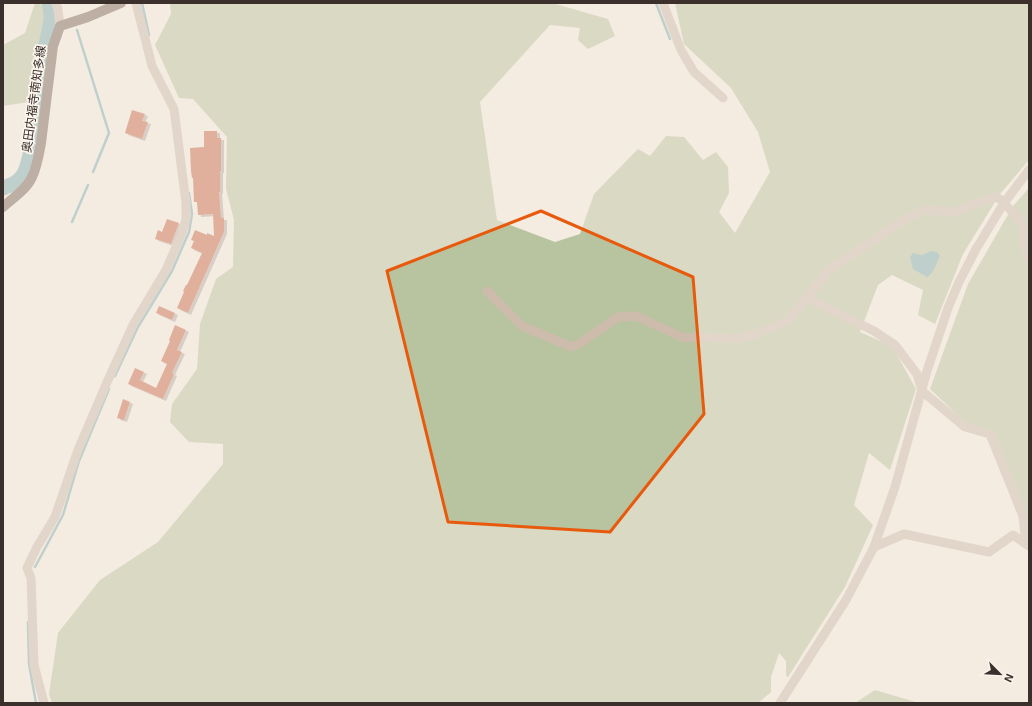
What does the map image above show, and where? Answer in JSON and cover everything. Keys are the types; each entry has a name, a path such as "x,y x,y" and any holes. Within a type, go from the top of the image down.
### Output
{"main road":[{"path":"60,26 88,17 122,3"},
{"name":"奥田内福寺南知多線","path":"3,207 32,178 41,143 52,46 60,26"}],"street":[{"path":"56,3 60,26"},
{"path":"44,703 34,665 31,578 28,568 37,548 55,517 78,450 108,380 133,325 166,270 182,233 186,219 186,202 174,109 152,66 136,3"},
{"path":"663,3 681,50 694,72 723,98"},
{"path":"780,703 846,600 874,547 895,488 927,371 948,308 959,282 976,249 1004,203 1029,170"},
{"path":"487,291 522,326 572,347 582,342 618,317 636,316 684,338 700,336 735,339 756,334 786,322 830,269 916,213 929,210 951,212 958,211 994,197 1000,199 1019,219 1023,227 1025,250 1029,258"},
{"path":"807,298 874,331 895,345 917,374 922,391 965,427 990,434 1023,516 1028,545"},
{"path":"874,547 904,534 989,552 1014,535 1028,545"}],"highlighted area":[{"path":"541,211 693,277 704,414 610,532 448,522 387,271"}],"green space":[{"path":"35,3 39,3 48,11 34,101 3,106 3,45 25,33"},
{"path":"170,3 552,3 608,19 615,36 588,49 578,40 580,28 550,25 480,102 497,220 555,242 580,234 594,194 638,149 650,156 666,136 684,137 703,160 716,152 728,167 729,193 719,212 735,233 770,172 758,132 731,88 684,44 675,3 1029,3 1029,160 1000,194 963,254 935,324 918,315 923,290 892,275 878,285 860,332 892,346 916,389 890,470 869,453 854,505 873,525 845,587 788,677 786,676 786,661 779,653 771,677 771,692 758,703 52,703 49,694 58,633 100,580 158,542 223,464 223,444 189,442 170,422 172,404 197,369 200,324 216,279 233,267 234,220 226,189 227,137 193,99 179,98 155,45 171,14"},
{"path":"1029,188 1029,526 1026,529 993,433 967,424 930,389 968,284 1013,206"},
{"path":"875,690 919,703 855,703"}],"water":[{"path":"931,251 937,252 940,256 933,271 927,277 913,269 910,257 913,253 922,255"}],"building":[{"path":"132,110 145,114 142,121 148,122 142,139 125,133"},
{"path":"204,131 217,131 217,138 221,138 221,171 219,192 221,218 224,218 224,232 188,313 177,308 184,292 183,291 202,253 191,248 194,241 191,240 195,230 214,236 213,214 198,215 197,202 194,202 193,178 191,171 190,148 204,147"},
{"path":"167,219 179,223 171,244 155,239 158,230 162,232"},
{"path":"159,306 175,313 172,320 156,313"},
{"path":"175,325 186,330 177,350 182,352 172,373 174,374 163,399 128,384 135,368 144,372 140,380 156,388 167,364 161,361"},
{"path":"123,399 130,402 124,420 117,418"}],"waterway":[{"path":"33,136 43,60 51,20 49,3"},
{"path":"142,3 149,35"},
{"path":"656,3 670,39"},
{"path":"77,30 109,133 93,172"},
{"path":"3,188 15,183 25,173 31,150"},
{"path":"72,222 88,185"},
{"path":"115,376 138,327 172,271 189,232 192,214 189,193"},
{"path":"35,567 63,515 79,461 109,389"},
{"path":"28,622 29,664 36,703"}]}
